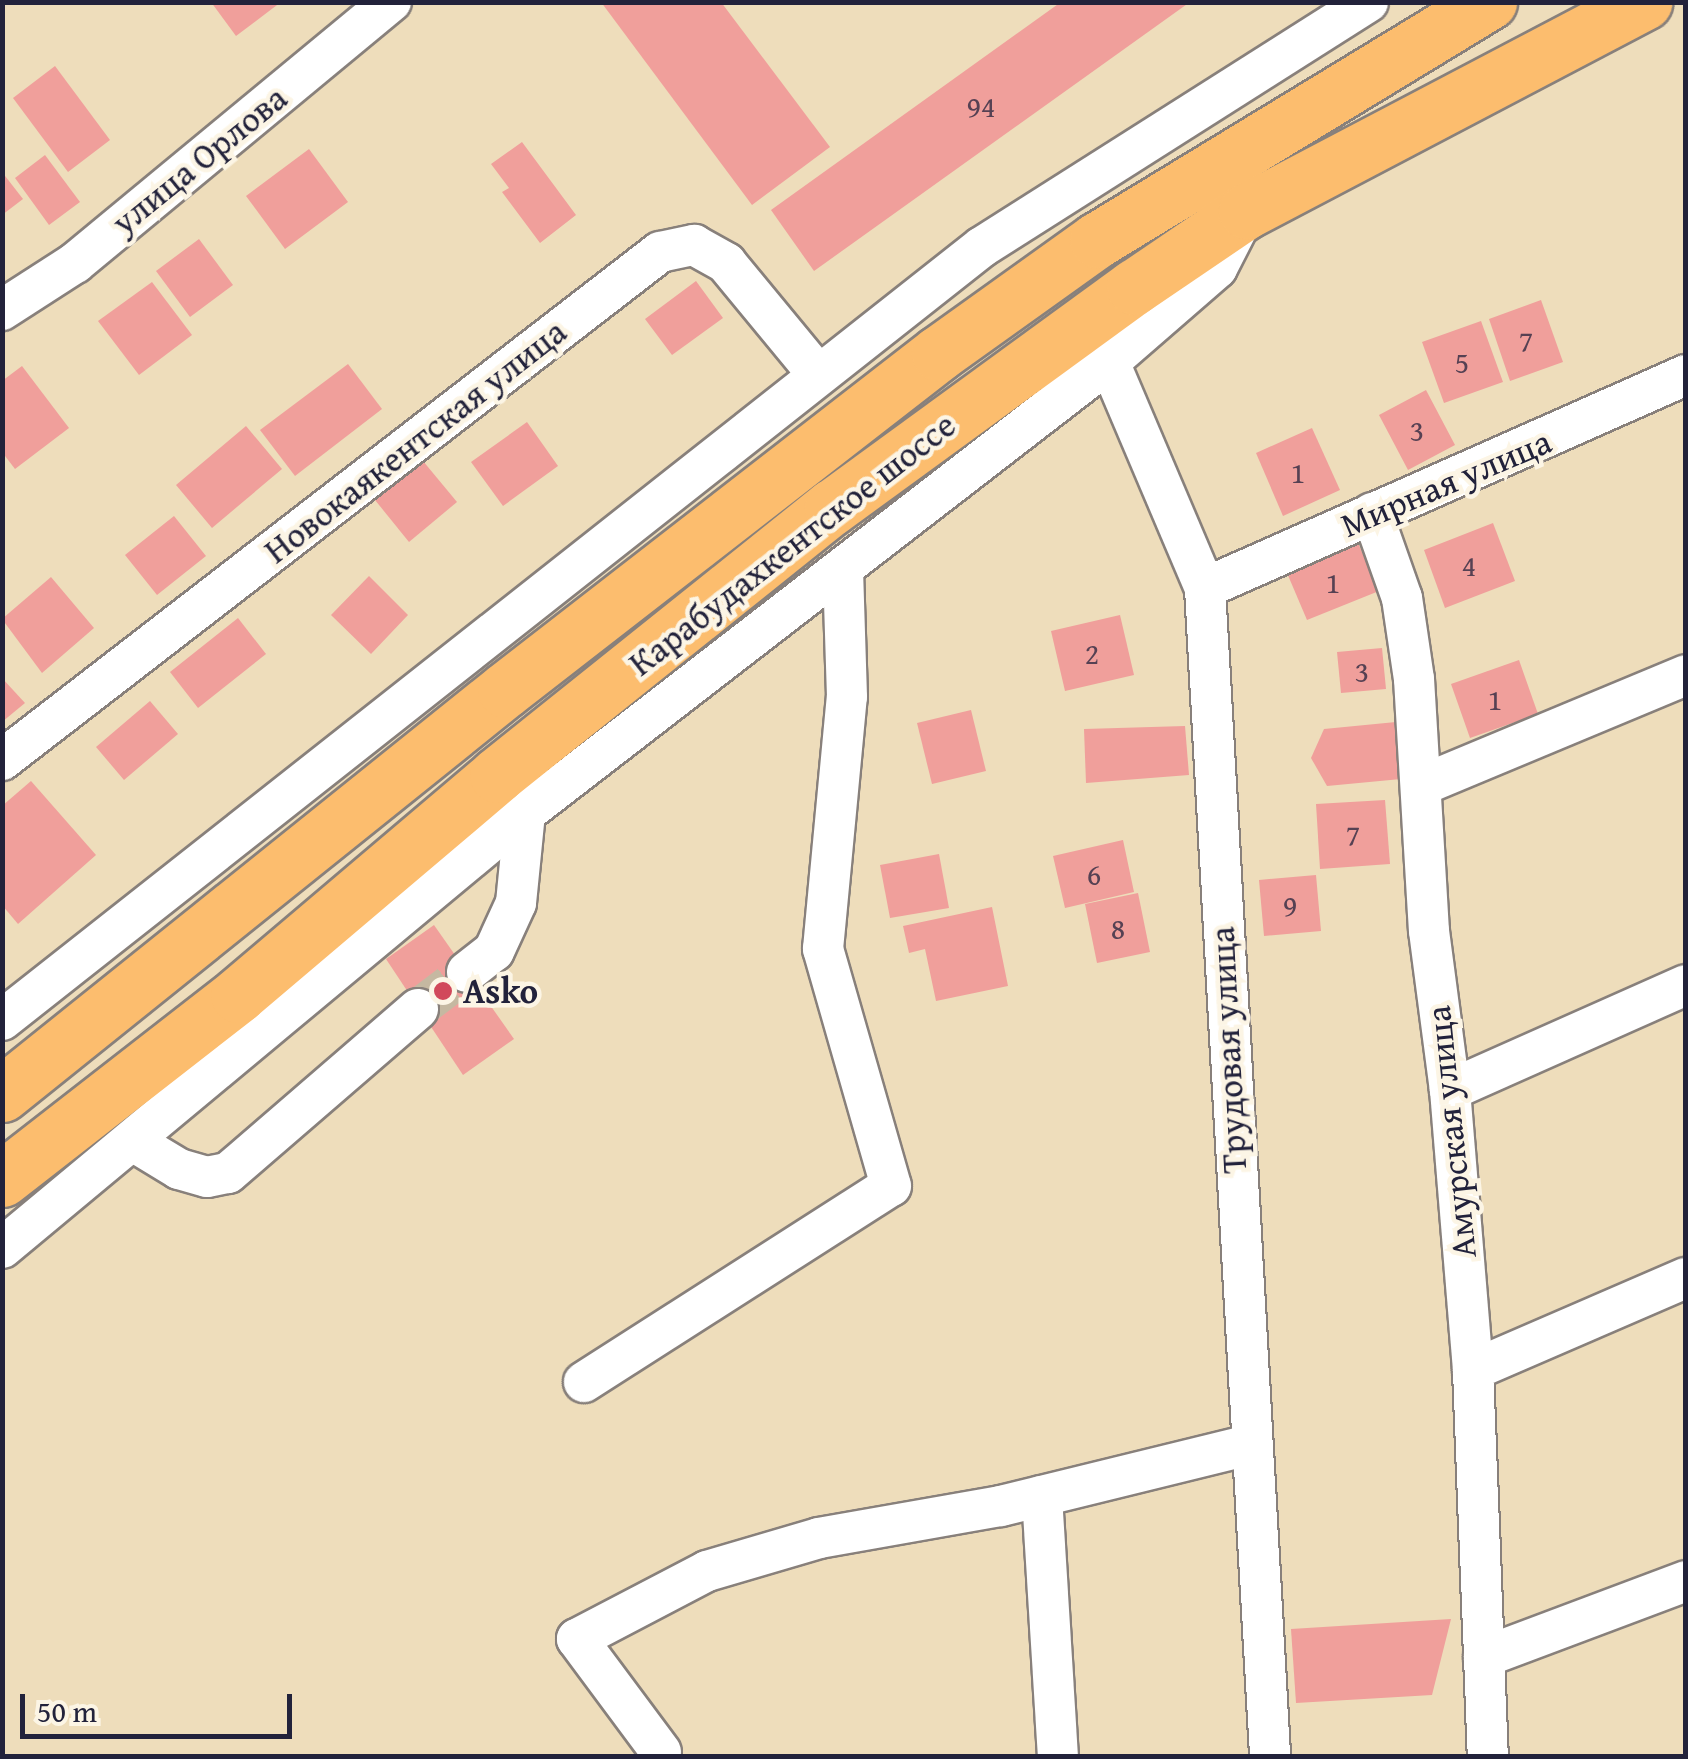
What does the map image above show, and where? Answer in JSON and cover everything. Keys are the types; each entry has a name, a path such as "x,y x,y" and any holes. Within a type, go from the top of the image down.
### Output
{"highway":[{"name":"Карабудахкентское шоссе","path":"2,1094 797,461 1097,240 1489,2"},
{"name":"Карабудахкентское шоссе","path":"2,1178 238,994 497,775 832,507 1246,211 1644,2"}],"street":[{"name":"улица Орлова","path":"2,310 74,262 391,2"},
{"path":"2,1020 816,372 982,247 1343,8"},
{"path":"2,1248 136,1142 525,812 1110,362 1217,268 1246,211"},
{"name":"Новокаякентская улица","path":"2,760 660,252 694,245 726,262 816,372"},
{"name":"Трудовая улица","path":"1110,362 1205,588 1270,1756"},
{"name":"Мирная улица","path":"1205,588 1686,376"},
{"name":"Амурская улица","path":"1372,513 1402,598 1422,785 1428,931 1450,1090 1473,1370 1488,1756"},
{"path":"584,1382 891,1186 823,949 846,697 844,569"},
{"path":"1422,785 1686,675"},
{"path":"467,972 494,952 516,903 525,812"},
{"path":"1450,1090 1686,985"},
{"path":"136,1142 179,1169 207,1177 228,1173 418,1010"},
{"path":"1473,1370 1686,1278"},
{"path":"662,1752 576,1640 707,1570 818,1538 1042,1496 1250,1445"},
{"path":"1042,1496 1058,1756"},
{"path":"1484,1657 1686,1580"}],"building":[{"path":"211,2 281,2 236,36"},
{"path":"601,2 721,2 830,147 752,205"},
{"path":"1061,2 1190,2 814,271 771,210"},
{"path":"55,66 110,140 68,172 13,98"},
{"path":"522,142 576,215 540,243 502,192 509,188 491,164"},
{"path":"309,149 348,202 285,249 246,196"},
{"path":"45,155 80,202 49,225 15,178"},
{"path":"2,172 23,199 2,215"},
{"path":"199,239 233,285 190,317 156,271"},
{"path":"696,281 723,318 672,355 645,319"},
{"path":"152,282 192,335 139,375 98,321"},
{"path":"1541,300 1563,362 1510,381 1489,319"},
{"path":"1481,321 1503,382 1444,403 1422,342"},
{"path":"348,364 382,409 295,476 260,430"},
{"path":"22,366 69,428 15,469 2,452 2,381"},
{"path":"1426,390 1455,445 1408,470 1379,415"},
{"path":"527,422 558,466 503,506 471,462"},
{"path":"246,426 282,469 212,528 176,485"},
{"path":"1312,428 1340,490 1283,516 1256,453"},
{"path":"423,461 457,502 409,542 375,500"},
{"path":"174,516 206,556 157,595 125,555"},
{"path":"1493,523 1515,581 1445,608 1424,550"},
{"path":"1358,543 1379,591 1307,620 1287,573"},
{"path":"369,576 408,615 371,654 331,615"},
{"path":"51,577 94,628 42,673 2,619"},
{"path":"1120,615 1134,675 1065,691 1051,631"},
{"path":"238,618 266,654 198,708 170,672"},
{"path":"1382,648 1386,689 1341,693 1337,652"},
{"path":"1519,660 1538,714 1470,738 1451,684"},
{"path":"2,678 25,703 2,722"},
{"path":"150,701 178,734 124,780 96,747"},
{"path":"971,710 986,771 932,784 917,723"},
{"path":"1396,722 1401,779 1327,786 1311,758 1324,729"},
{"path":"1185,726 1189,775 1086,783 1084,729"},
{"path":"31,781 96,855 18,924 2,905 2,806"},
{"path":"1385,800 1390,864 1320,869 1316,804"},
{"path":"1123,840 1134,892 1065,908 1053,856"},
{"path":"939,854 949,908 890,918 880,865"},
{"path":"1316,875 1321,931 1264,936 1259,880"},
{"path":"1138,893 1150,952 1097,963 1085,904"},
{"path":"992,907 1008,986 936,1001 925,949 909,953 903,926"},
{"name":"Asko","path":"434,925 514,1039 463,1075 386,959"},
{"path":"1451,1619 1432,1695 1296,1703 1291,1629"}],"tunnel":[{"path":"418,1009 467,972"}],"place":[{"name":"Asko","path":"443,991"}]}
